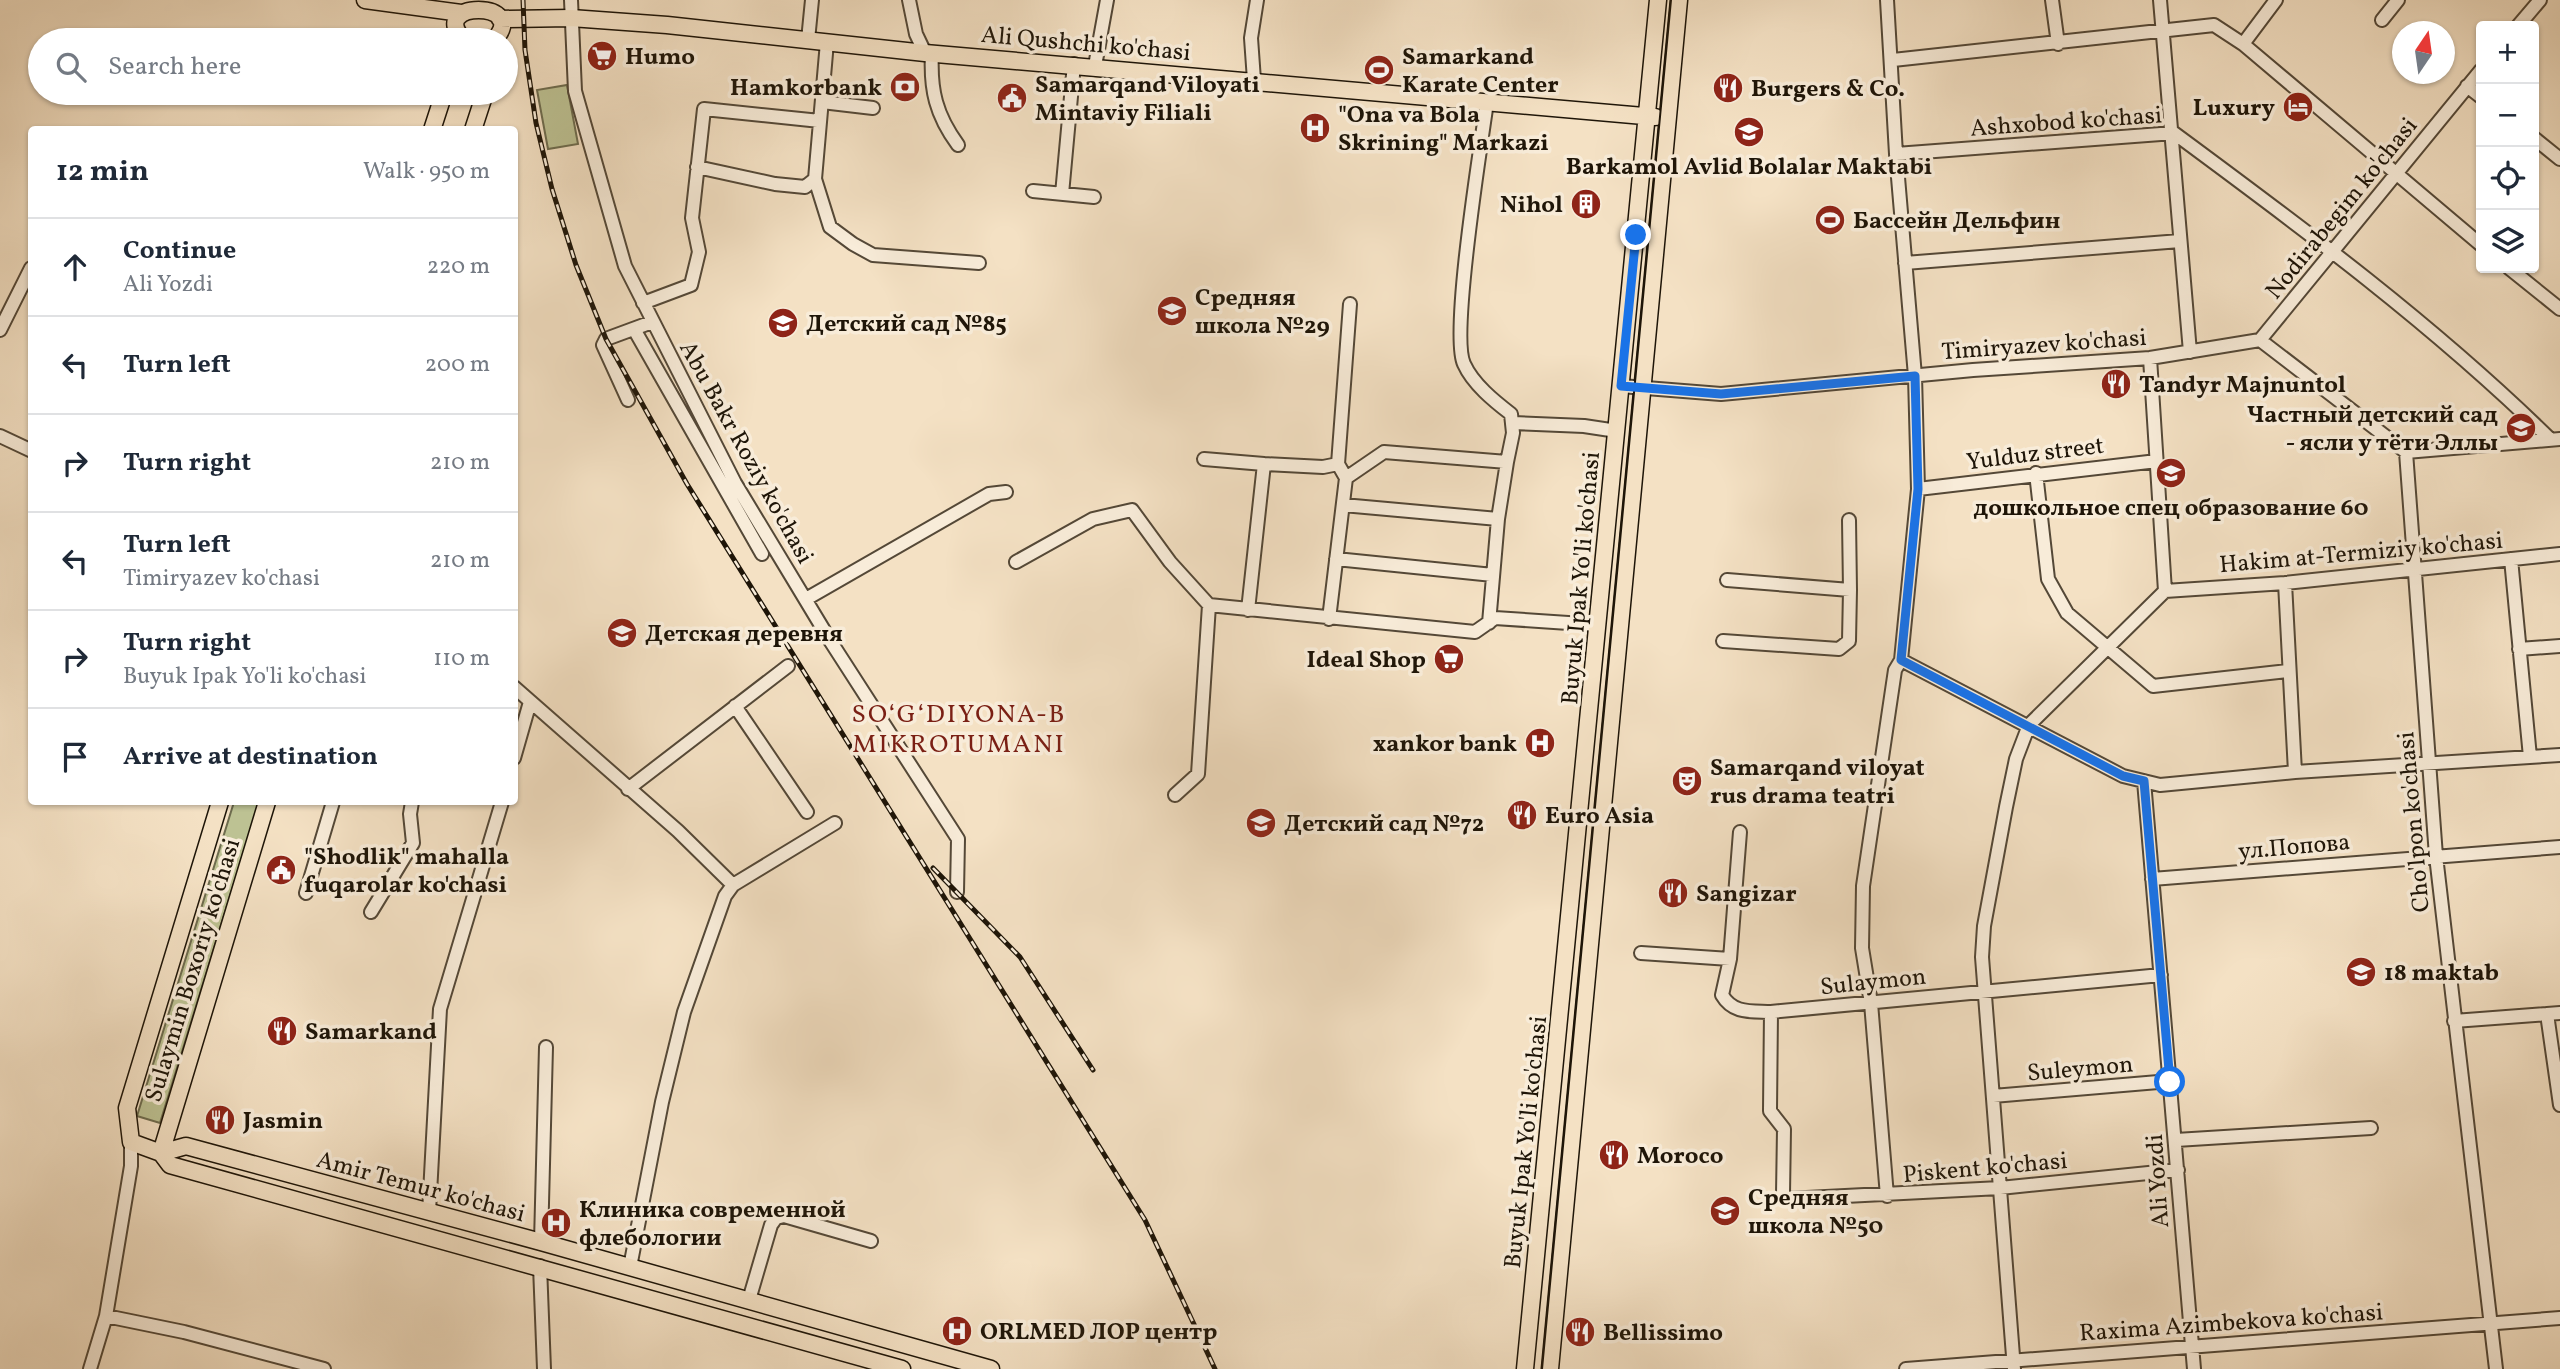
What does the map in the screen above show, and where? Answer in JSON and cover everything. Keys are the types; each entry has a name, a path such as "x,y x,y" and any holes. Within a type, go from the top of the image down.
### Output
{"main road":[{"name":"Ali Qushchi ko'chasi","path":"365,0 461,6 480,3 493,8 500,19 571,18 1667,119"},
{"name":"Buyuk Ipak Yo'li ko'chasi","path":"1525,1369 1658,0"},
{"name":"Buyuk Ipak Yo'li ko'chasi","path":"1550,1369 1640,388 1679,0"},
{"path":"458,28 461,6"},
{"path":"498,28 500,19"},
{"path":"433,126 440,105"},
{"path":"475,126 481,105"},
{"name":"Sulaymin Boxoriy ko'chasi","path":"131,1142 127,1108 218,805"},
{"name":"Sulaymin Boxoriy ko'chasi","path":"161,1153 266,805"},
{"name":"Amir Temur ko'chasi","path":"131,1142 161,1153 170,1165 902,1369"},
{"name":"Amir Temur ko'chasi","path":"161,1153 186,1146 541,1242 991,1369"}],"street":[{"name":"Abu Bakr Roziy ko'chasi","path":"571,0 578,103 625,266 735,483 958,839 957,892"},
{"path":"808,40 812,0"},
{"path":"909,0 928,53 931,90 939,117 958,145"},
{"path":"1095,66 1107,0"},
{"path":"1254,80 1251,38 1256,0"},
{"path":"1887,0 1893,60 1896,154 1915,376 1918,489 1901,660 1895,670 1863,886 1862,948 1871,1003 1887,1196"},
{"path":"2052,0 2058,44"},
{"path":"2160,0 2174,133 2190,352"},
{"path":"2243,44 2276,0"},
{"path":"2382,20 2398,0"},
{"path":"2522,21 2540,0"},
{"path":"1893,60 2214,25 2243,44 2476,241"},
{"path":"827,42 815,179 830,227 873,255 979,263"},
{"path":"1062,194 1074,64"},
{"name":"Nodirabegim ko'chasi","path":"2260,340 2476,76"},
{"path":"2468,86 2476,93"},
{"path":"822,102 873,107"},
{"path":"1487,102 1461,324 1463,362 1490,398 1511,414 1513,423 1498,519 1489,622"},
{"path":"643,303 691,285 699,252 692,218 704,109 820,121"},
{"name":"Ashxobod ko'chasi","path":"1896,154 2174,133 2332,250 2556,440"},
{"path":"2539,142 2560,158"},
{"path":"697,167 775,184 805,187 815,179"},
{"path":"1033,191 1094,197"},
{"path":"1905,263 2180,241"},
{"path":"2515,273 2560,309"},
{"path":"0,330 28,274"},
{"path":"1329,619 1346,478 1338,464 1350,304"},
{"path":"628,400 603,345 606,339 652,322"},
{"path":"634,328 762,554"},
{"path":"2260,340 2406,452 2556,440"},
{"name":"Timiryazev ko'chasi","path":"1621,386 1721,394 2150,358 2260,340"},
{"path":"2014,1364 1982,957 1984,926 2016,759 2029,725 2165,591 2150,358"},
{"path":"1513,423 1584,426 1617,431"},
{"path":"0,436 28,449"},
{"path":"1346,478 1384,452 1507,462"},
{"name":"Cho'lpon ko'chasi","path":"2406,452 2417,567 2428,764 2454,1021 2493,1323 2496,1369"},
{"path":"1204,459 1323,467 1338,464"},
{"name":"Yulduz street","path":"1918,489 2036,473 2157,461"},
{"path":"1248,610 1264,464"},
{"path":"2036,473 2048,579 2067,613 2153,686 2288,671"},
{"path":"806,599 989,494 1006,492"},
{"path":"1343,505 1498,519"},
{"path":"1016,562 1093,519 1132,510 1170,562 1209,606 1475,632 1495,618 1598,625"},
{"path":"1723,641 1839,649 1849,642 1849,520"},
{"name":"Hakim at-Termiziy ko'chasi","path":"2165,591 2285,583 2560,554"},
{"path":"1336,559 1493,575"},
{"path":"2511,559 2530,757"},
{"path":"1727,580 1850,590"},
{"path":"2285,583 2295,772"},
{"path":"1175,795 1198,774 1209,606"},
{"path":"2519,649 2560,646"},
{"path":"1901,660 2123,776 2160,785 2295,772 2560,755"},
{"path":"628,789 788,666"},
{"path":"518,691 678,831 733,885"},
{"path":"518,744 530,702"},
{"path":"735,706 807,812"},
{"name":"Ali Yozdi","path":"2144,781 2194,1369"},
{"path":"306,893 332,805"},
{"path":"371,912 414,843 412,805"},
{"path":"429,1212 440,1009 501,805"},
{"path":"630,1267 662,1102 684,1012 725,896 733,885 835,823"},
{"path":"1641,953 1730,959 1740,832"},
{"name":"ул.Попова","path":"2152,879 2560,847"},
{"name":"Sulaymon","path":"1730,959 1722,995 1727,1005 1738,1010 1771,1013 2161,975"},
{"name":"Piskent ko'chasi","path":"1771,1013 1770,1111 1784,1129 1783,1194 1795,1200 2000,1188 2178,1170"},
{"path":"2454,1021 2554,1013 2560,1105"},
{"path":"541,1242 545,1047"},
{"name":"Suleymon","path":"1993,1096 2170,1082"},
{"path":"2176,1140 2371,1128"},
{"path":"90,1369 106,1316 131,1166 131,1142"},
{"path":"749,1300 771,1225 776,1218 784,1216 871,1241"},
{"path":"540,1266 544,1369"},
{"path":"106,1316 184,1332 324,1369"},
{"name":"Raxima Azimbekova ko'chasi","path":"1906,1369 2014,1364 2560,1318"}],"green space":[{"path":"567,85 578,144 548,149 537,90"},
{"path":"233,805 258,805 160,1123 137,1116"}],"tram line":[{"path":"1542,1369 1671,0"}],"railway":[{"path":"523,0 525,50 536,123 552,189 576,265 606,339 687,484 1145,1220 1215,1369"},
{"path":"933,868 1020,957 1093,1070"}],"place":[{"name":"Humo","path":"602,56"},
{"name":"Samarkand Karate Center","path":"1379,70"},
{"name":"Hamkorbank","path":"905,87"},
{"name":"Burgers & Co.","path":"1728,88"},
{"name":"Samarqand Viloyati Mintaviy Filiali","path":"1012,98"},
{"name":"Luxury","path":"2298,107"},
{"name":"\"Ona va Bola Skrining\" Markazi","path":"1315,128"},
{"name":"Barkamol Avlid Bolalar Maktabi","path":"1749,132"},
{"name":"Nihol","path":"1586,204"},
{"name":"Бассейн Дельфин","path":"1830,220"},
{"name":"Средняя школа №29","path":"1172,311"},
{"name":"Детский сад №85","path":"783,323"},
{"name":"Tandyr Majnuntol","path":"2116,384"},
{"name":"Частный детский сад - ясли у тёти Эллы","path":"2521,428"},
{"name":"дошкольное спец образование 60","path":"2171,473"},
{"name":"Детская деревня","path":"622,633"},
{"name":"Ideal Shop","path":"1449,659"},
{"name":"xankor bank","path":"1540,743"},
{"name":"Samarqand viloyat rus drama teatri","path":"1687,781"},
{"name":"Euro Asia","path":"1522,815"},
{"name":"Детский сад №72","path":"1261,823"},
{"name":"\"Shodlik\" mahalla fuqarolar ko'chasi","path":"281,870"},
{"name":"Sangizar","path":"1673,893"},
{"name":"18 maktab","path":"2361,972"},
{"name":"Samarkand","path":"282,1031"},
{"name":"Jasmin","path":"220,1120"},
{"name":"Moroco","path":"1614,1155"},
{"name":"Средняя школа №50","path":"1725,1211"},
{"name":"Клиника современной флебологии","path":"556,1223"},
{"name":"ORLMED ЛОР центр","path":"957,1331"},
{"name":"Bellissimo","path":"1580,1332"}],"district":[{"name":"SO‘G‘DIYONA-B MIKROTUMANI","path":"959,728"}],"route":[{"path":"1636,235 1621,386 1721,394 1915,376 1918,489 1901,660 2123,776 2144,781 2170,1082"}]}
